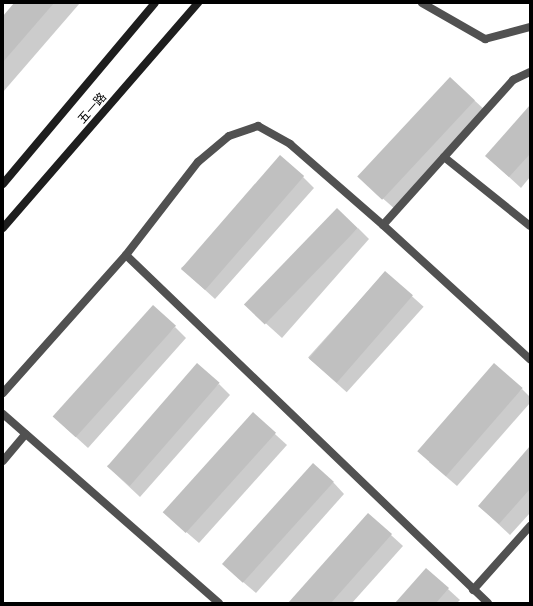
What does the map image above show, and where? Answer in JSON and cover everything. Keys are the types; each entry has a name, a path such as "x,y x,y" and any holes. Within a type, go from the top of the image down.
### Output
{"main road":[{"name":"五一路","path":"3,184 155,3"},
{"name":"五一路","path":"3,228 198,3"}],"street":[{"path":"422,3 485,39 530,27"},
{"path":"383,225 513,80 530,72"},
{"path":"3,393 126,255 198,162 229,136 258,126 290,144 383,225 530,359"},
{"path":"444,157 530,226"},
{"path":"126,255 488,603"},
{"path":"3,414 219,603"},
{"path":"3,461 26,434"},
{"path":"473,590 530,526"}],"building":[{"path":"14,3 54,3 3,62 3,16"},
{"path":"450,77 475,100 382,200 357,176"},
{"path":"530,105 530,154 509,177 485,156"},
{"path":"280,155 304,176 205,290 181,269"},
{"path":"337,208 358,228 265,325 244,304"},
{"path":"385,271 413,295 337,383 309,359"},
{"path":"153,305 176,326 76,437 53,416"},
{"path":"197,363 220,383 130,486 107,466"},
{"path":"494,363 523,388 446,476 417,451"},
{"path":"253,412 276,433 186,533 163,512"},
{"path":"530,446 530,489 499,524 478,506"},
{"path":"313,463 334,482 243,583 222,564"},
{"path":"368,513 392,534 331,603 288,603"},
{"path":"426,568 449,588 436,603 395,603"}]}
